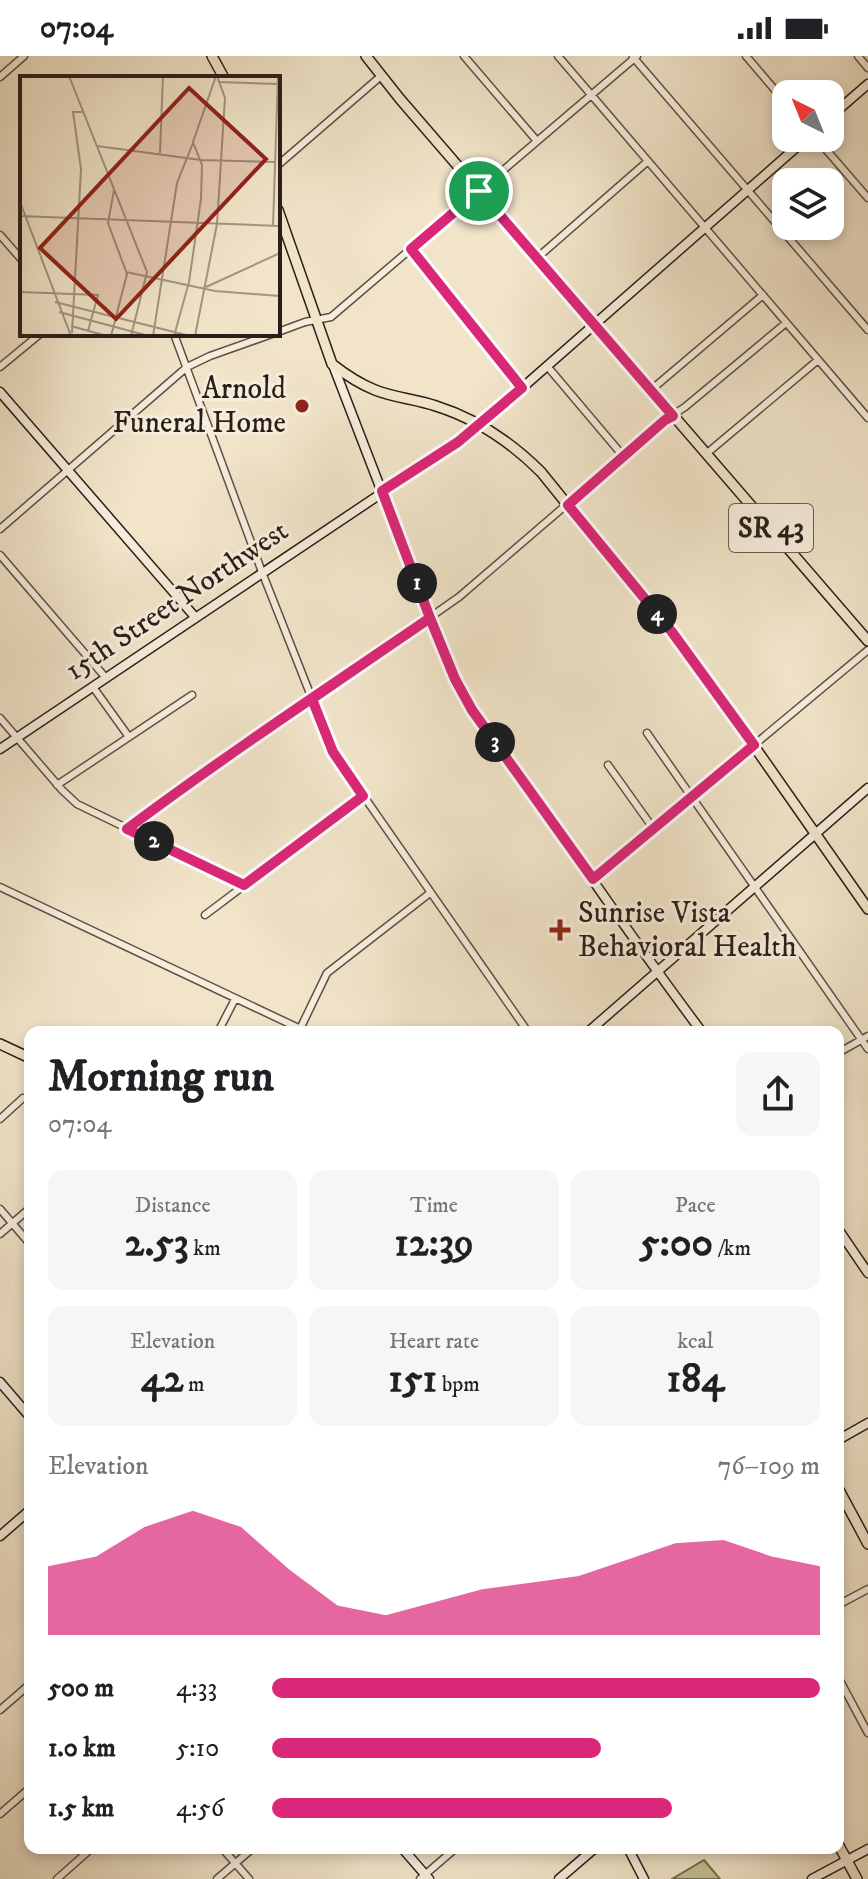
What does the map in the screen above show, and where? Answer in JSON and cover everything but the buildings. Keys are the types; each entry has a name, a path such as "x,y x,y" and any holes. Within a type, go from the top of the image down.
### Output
{"main road":[{"path":"212,56 223,76"},
{"name":"SR 43","path":"366,56 868,641"},
{"path":"280,216 332,364 375,390 431,404 480,424 529,460 672,632 868,909"},
{"path":"0,1044 24,1055"},
{"path":"844,1499 868,1544"},
{"path":"843,1854 857,1879"}],"street":[{"path":"0,77 24,56"},
{"path":"464,56 537,141"},
{"path":"558,56 867,416"},
{"path":"746,56 772,87"},
{"path":"858,56 868,68"},
{"path":"280,331 331,317 635,57 868,330"},
{"path":"280,163 381,76"},
{"path":"844,105 868,84"},
{"name":"15th Street Northwest","path":"0,749 458,442 791,152"},
{"path":"828,152 868,198"},
{"path":"537,258 648,161"},
{"path":"0,235 20,258"},
{"path":"411,249 522,388"},
{"path":"651,390 763,295"},
{"path":"127,829 459,597 786,323"},
{"path":"0,367 38,336"},
{"path":"175,336 333,752 524,1026"},
{"path":"0,529 187,367 266,336"},
{"path":"706,454 818,360"},
{"path":"332,364 430,618 455,679 472,710 698,1026"},
{"path":"547,366 624,457"},
{"path":"0,392 195,617"},
{"path":"0,555 106,678"},
{"path":"593,879 868,650"},
{"path":"93,687 129,737"},
{"path":"57,785 192,695"},
{"path":"0,718 77,804 244,885"},
{"path":"647,733 796,949 865,1038 868,1049"},
{"path":"608,765 653,828"},
{"path":"595,1026 868,788"},
{"path":"205,915 363,796"},
{"path":"0,887 295,1026"},
{"path":"306,1026 327,973 430,893"},
{"path":"221,1026 235,999"},
{"path":"844,1050 865,1038"},
{"path":"0,1119 23,1098"},
{"path":"0,1209 24,1237"},
{"path":"0,1234 24,1213"},
{"path":"844,1238 868,1273"},
{"path":"0,1382 24,1410"},
{"path":"844,1437 868,1423"},
{"path":"2,1531 24,1514"},
{"path":"844,1602 868,1589"},
{"path":"844,1688 868,1733"},
{"path":"0,1710 24,1689"},
{"path":"0,1814 24,1793"},
{"path":"812,1879 868,1849"},
{"path":"57,1879 85,1854"},
{"path":"227,1854 249,1879"},
{"path":"217,1879 246,1854"},
{"path":"407,1854 425,1877 450,1854"},
{"path":"559,1879 588,1854"},
{"path":"631,1854 644,1879"}],"green space":[{"path":"704,1860 720,1879 672,1879"}],"place":[{"name":"Arnold Funeral Home","path":"302,406"},
{"name":"Sunrise Vista Behavioral Health","path":"560,930"}],"route":[{"path":"479,191 411,249 522,388 458,442 382,491 430,618 312,699 333,752 363,796 244,885 127,829 187,785 364,663 430,618 455,679 472,710 593,879 754,745 672,632 568,505 673,416 479,191"}]}
